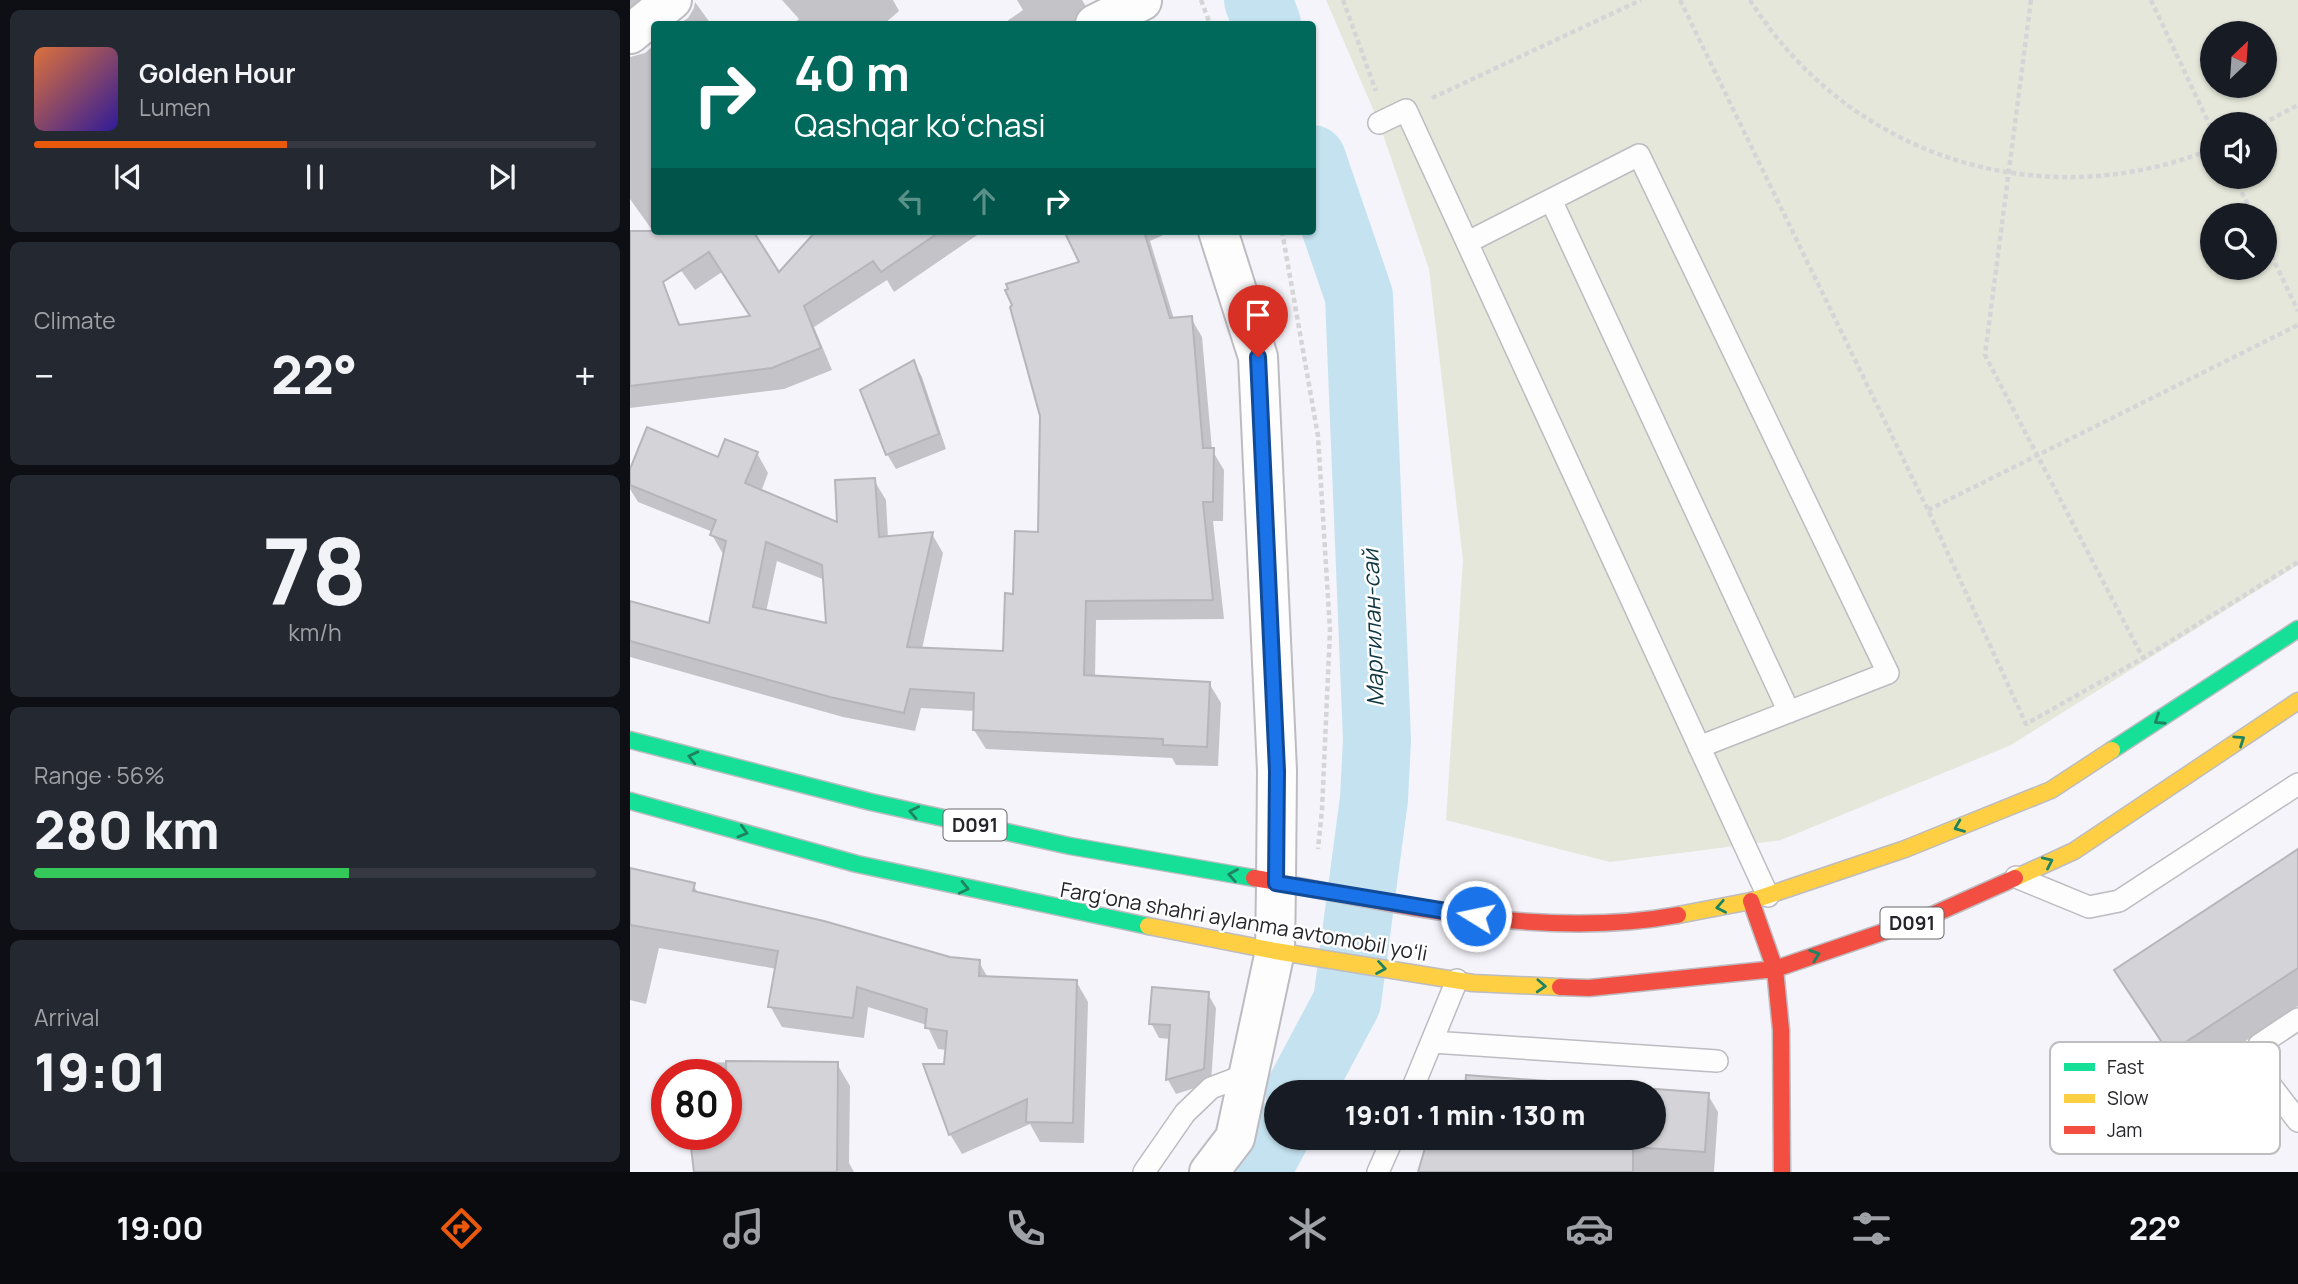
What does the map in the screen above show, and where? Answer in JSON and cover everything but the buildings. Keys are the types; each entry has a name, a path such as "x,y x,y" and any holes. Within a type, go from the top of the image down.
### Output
{"main road":[{"name":"Fargʻona shahri aylanma avtomobil yoʻli","path":"630,740 871,802 1070,846 1476,916 1583,924 1666,918 1759,898 1905,849 2051,790 2298,629"},
{"name":"Fargʻona shahri aylanma avtomobil yoʻli","path":"630,801 857,864 1064,910 1314,958 1465,981 1589,988 1776,969 1930,916 2074,851 2298,701"},
{"path":"1759,898 1776,969 1782,1030 1782,1172"}],"street":[{"path":"630,34 673,0"},
{"path":"1101,21 1142,0 1152,21"},
{"path":"1209,1172 1235,1138 1275,951 1276,883 1277,771 1258,357 1219,235"}],"lane":[{"path":"1383,121 1406,110 1699,747 1759,898"},
{"path":"1468,242 1639,155 1888,673 1699,747"},
{"path":"1551,200 1789,712"},
{"path":"2016,877 2089,907 2119,901 2298,784"},
{"path":"1416,1080 1432,1042 1465,981"},
{"path":"2264,1042 2298,1019"},
{"path":"1432,1042 1717,1061"},
{"path":"1144,1172 1185,1113 1211,1088 1248,1074"},
{"path":"2280,1098 2298,1121"},
{"path":"1378,1172 1388,1150"}],"path":[{"path":"1201,0 1209,21"},
{"path":"1343,0 1383,121"},
{"path":"1406,110 1641,0"},
{"path":"1680,0 1928,509 2026,724 2143,658 2298,562"},
{"path":"1749,0 1796,61 1830,93 1868,121 1910,143 1954,161 2046,178 2093,178 2139,172 2200,154"},
{"path":"2031,0 1985,355 2143,658"},
{"path":"2151,0 2204,112"},
{"path":"2277,116 2298,106"},
{"path":"1283,235 1318,436 1330,630 1319,890"},
{"path":"2277,267 2298,311"},
{"path":"1928,509 2298,325"}],"shaded area":[{"path":"1326,0 2298,0 2298,565 2011,745 1781,840 1610,862 1446,820 1463,560 1429,269 1379,123"}],"waterway":[{"name":"Маргилан-сай","path":"1258,0 1266,21"},
{"name":"Маргилан-сай","path":"1305,1080 1347,1002 1374,799 1377,740 1359,296 1316,171"},
{"name":"Маргилан-сай","path":"1256,1172 1268,1150"}],"traffic: fast":[{"path":"2112,750 2298,629"},
{"path":"630,740 871,802 1070,846 1254,878"},
{"path":"630,801 857,864 1148,926"}],"traffic: slow":[{"path":"2015,878 2074,851 2298,701"},
{"path":"1678,915 1751,901 1905,849 2051,790 2112,750"},
{"path":"1148,926 1275,951 1473,983 1560,987"}],"traffic: jam":[{"path":"1254,878 1412,907 1519,921 1572,924 1625,922 1678,915"},
{"path":"1560,987 1589,988 1775,969 1930,916 2015,878"},
{"path":"1751,901 1775,969 1781,1030 1782,1172"}],"route":[{"path":"1258,357 1277,771 1276,883 1476,916"}]}
